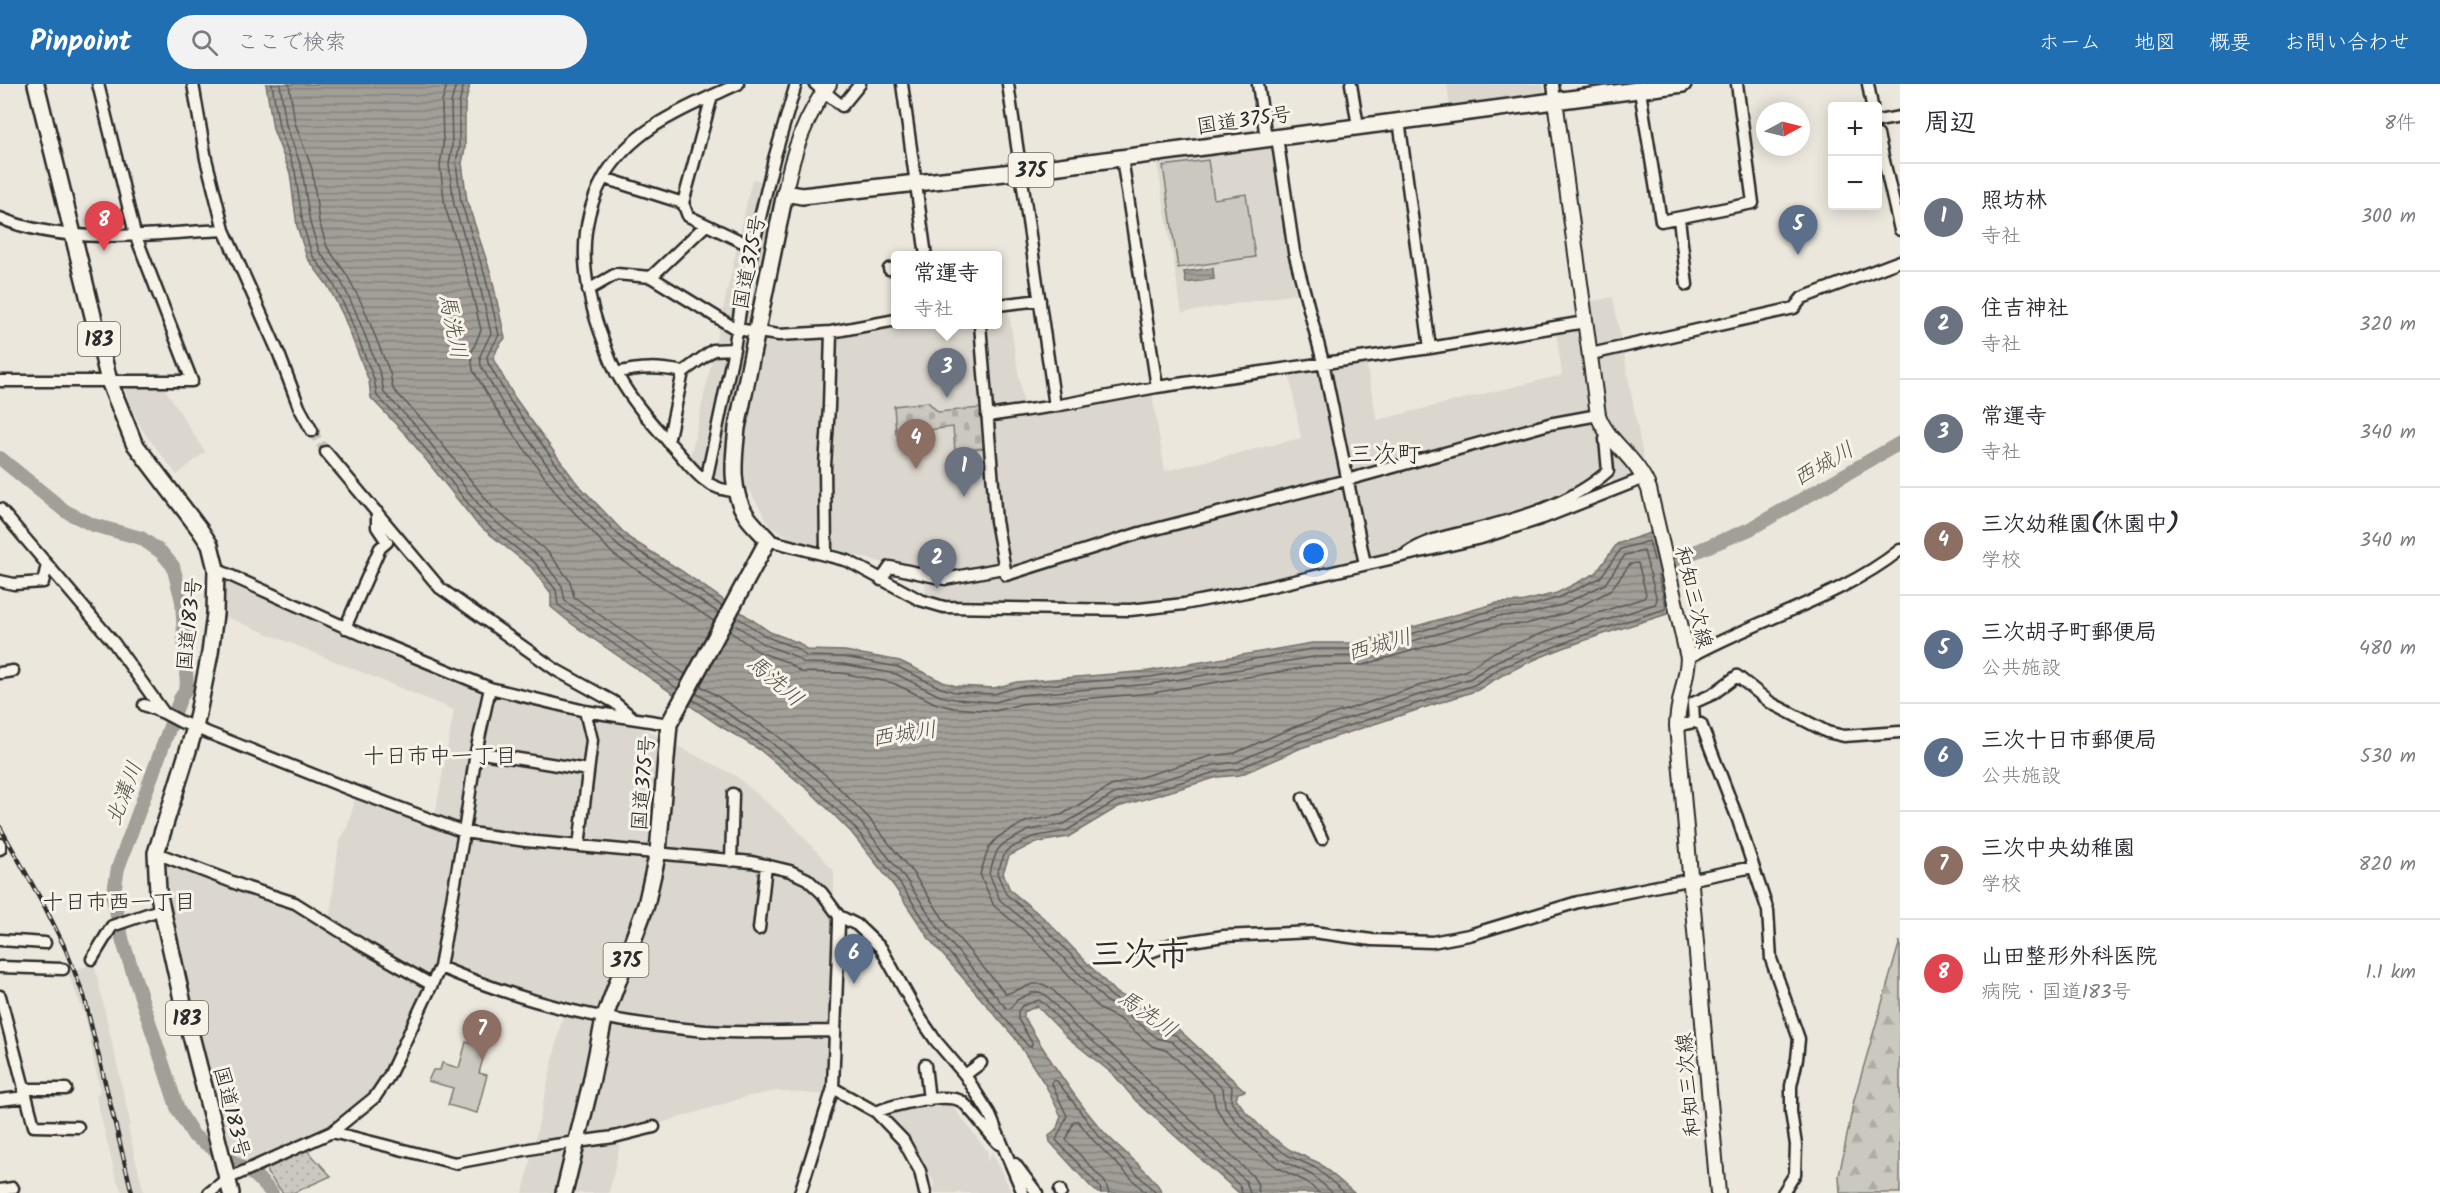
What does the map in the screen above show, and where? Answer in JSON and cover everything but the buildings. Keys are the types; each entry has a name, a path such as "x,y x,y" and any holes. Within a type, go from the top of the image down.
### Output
{"highway":[{"name":"国道183号","path":"36,84 109,381 134,443 210,545 216,570 211,644 156,853 158,891 184,1008 229,1186"},
{"name":"国道375号","path":"564,1193 604,1019 646,905 658,852 672,717 765,546 746,515 736,491 734,461 737,428 785,193 802,196 1122,158 1399,120 1554,92 1640,91 1683,84"}],"main road":[{"path":"785,193 797,143 823,86"},
{"name":"和知三次線","path":"1554,92 1598,415 1608,434 1631,458 1644,478 1687,652 1688,673 1677,709 1677,726 1718,1193"}],"street":[{"path":"0,381 192,381 135,234 98,84"},
{"path":"193,84 206,159 224,230 279,354 299,407 312,430"},
{"path":"736,491 721,491 706,481 668,442 631,396 616,373 593,315 583,241 593,201 604,178 620,154 640,134 663,119 738,84"},
{"path":"706,481 753,247 774,159 796,84"},
{"path":"823,86 842,106 860,84"},
{"path":"902,84 925,251"},
{"path":"1008,84 1055,406"},
{"path":"1258,84 1294,252 1323,362 1365,564"},
{"path":"1351,84 1358,126"},
{"path":"1640,91 1661,221 1753,203 1737,84"},
{"path":"1868,84 1871,102"},
{"path":"712,96 683,203 688,216 753,247"},
{"path":"1882,120 1900,117"},
{"path":"1399,120 1430,348"},
{"path":"1882,152 1900,230"},
{"path":"1122,158 1157,387"},
{"path":"604,178 683,203"},
{"path":"0,218 12,223 72,236 224,230"},
{"path":"1679,219 1687,285"},
{"path":"651,277 706,225"},
{"path":"1591,354 1760,318 1794,308 1802,298 1900,261"},
{"path":"588,290 616,274 651,277 736,329 779,335 831,332 891,321"},
{"path":"1002,305 1041,300"},
{"path":"987,417 1157,387 1430,348 1585,322"},
{"path":"980,329 996,521 1006,575 1140,533 1347,480 1549,424 1598,415"},
{"path":"826,555 825,465 830,406 831,332"},
{"path":"668,442 683,372 713,350 734,349"},
{"path":"616,373 637,368 659,367 683,372"},
{"path":"1402,556 1420,543 1486,526 1564,501 1608,471 1605,439 1608,434"},
{"path":"326,452 440,588 556,670 614,702 632,717"},
{"path":"765,546 826,555 848,561 920,600 944,607 1130,610 1184,604 1245,592 1481,538 1543,518 1644,478"},
{"path":"0,509 114,643 167,714"},
{"path":"345,628 380,548 387,542 377,527 377,511"},
{"path":"1687,652 1845,584 1885,562 1900,550"},
{"path":"0,581 14,584 43,582 47,565"},
{"path":"881,580 890,567 945,579 1003,568"},
{"path":"216,570 345,628 490,688 585,711 632,717 672,717"},
{"path":"0,673 13,671"},
{"path":"1694,722 1693,704 1713,694 1737,676 1771,703 1827,732 1844,736 1900,732"},
{"path":"209,1193 229,1186 248,1170 332,1132 375,1097 389,1077 440,966 476,752 490,688"},
{"path":"144,705 188,725 349,789 464,832 766,865 790,871 807,879 822,893 839,916 857,925 881,948 925,1024 964,1075 989,1113 1023,1193"},
{"path":"579,846 592,740 585,711"},
{"path":"1677,726 1694,722 1701,724 1737,817 1768,911 1771,959 1799,1039 1791,1086 1791,1112 1796,1145 1795,1174 1783,1193"},
{"path":"476,752 588,770"},
{"path":"731,861 733,794"},
{"path":"1303,798 1322,839"},
{"path":"0,844 0,849"},
{"path":"156,853 295,903 432,985"},
{"path":"759,929 766,865"},
{"path":"1144,954 1172,944 1224,936 1313,932 1372,940 1432,942 1469,935 1578,902 1753,867"},
{"path":"92,959 112,926 162,909"},
{"path":"800,1193 832,1088 839,916"},
{"path":"0,940 45,943"},
{"path":"440,966 488,987 571,1012 604,1019 708,1031 835,1031"},
{"path":"0,967 63,969"},
{"path":"0,996 34,1126 78,1127"},
{"path":"964,1075 981,1063"},
{"path":"925,1065 929,1100"},
{"path":"832,1088 876,1112 903,1140 920,1171 925,1193"},
{"path":"0,1100 24,1093 66,1089"},
{"path":"876,1112 890,1106 929,1100 951,1098 962,1101 1006,1152 1037,1193"},
{"path":"332,1132 455,1163 614,1137 654,1127"},
{"path":"0,1190 13,1188"}],"shaded area":[{"path":"1447,84 1543,84 1545,93 1450,107"},
{"path":"1270,142 1295,294 1182,313 1156,157"},
{"path":"752,179 787,186 757,332 891,324 891,329 1002,329 1002,303 1007,302 1024,408 1151,388 1165,471 1301,438 1288,367 1365,358 1377,420 1562,375 1556,330 1589,323 1586,302 1613,297 1648,483 1615,497 1610,472 1580,493 1422,552 1170,608 925,603 926,574 790,538 770,526 750,491 688,468"},
{"path":"123,381 160,381 205,452 177,475 143,431 129,403"},
{"path":"221,574 487,689 646,730 736,776 792,824 834,871 835,1071 829,1095 776,1091 746,1097 622,1135 609,1193 523,1193 564,1010 440,969 374,1097 338,1121 250,1163 228,1150 175,930 165,863 329,924 339,842 347,828 357,793 434,821 454,710 212,611"},
{"path":"94,963 130,1122 128,1128 144,1193 123,1193 116,1179 96,1096 100,1091 86,1019 68,973"},
{"path":"951,1104 988,1152 987,1162 992,1152 1012,1193 933,1193 934,1183 918,1152 892,1118 892,1109"}],"green space":[{"path":"1208,160 1214,199 1246,194 1255,257 1178,268 1163,166"},
{"path":"928,402 938,412 981,408 985,448 955,451 953,427 896,434 894,406"},
{"path":"1900,941 1900,1193 1840,1193 1839,1176 1854,1100"},
{"path":"466,1042 486,1048 479,1073 487,1075 477,1113 448,1105 453,1088 428,1081 433,1070 440,1070 442,1063 459,1068"},
{"path":"305,1148 331,1176 293,1193 283,1193 267,1173 267,1169"}],"water":[{"name":"馬洗川","path":"266,84 470,84 465,105 465,149 462,163 467,201 491,274 505,338 493,359 515,398 575,481 629,538 770,632 799,643 807,650 845,651 900,661 956,686 994,688 1017,682 1149,671 1312,643 1357,643 1497,603 1521,602 1557,593 1596,573 1617,544 1653,532 1674,612 1573,645 1522,665 1478,690 1301,748 1240,775 1218,777 1118,807 1068,837 1034,843 1009,856 1003,873 1010,890 1046,920 1116,993 1132,1000 1165,1027 1178,1029 1245,1091 1238,1093 1236,1098 1245,1111 1268,1134 1290,1150 1319,1163 1354,1193 1239,1193 1136,1101 1114,1075 1067,1037 1037,1006 1024,1012 1024,1017 1060,1075 1102,1130 1144,1169 1162,1193 1098,1193 1091,1187 1050,1142 1049,1136 1057,1128 1061,1116 1046,1086 1015,1038 930,940 894,886 851,832 812,793 760,750 717,724 551,607 551,593 531,567 477,524 408,437 371,398 369,381 343,315 328,286 307,258 297,226 290,173 273,129"},
{"path":"1213,268 1214,279 1186,283 1184,272"}],"waterway":[{"name":"西城川","path":"1656,568 1750,529 1900,443"},
{"name":"北溝川","path":"0,458 65,511 93,525 141,538 161,552 173,566 182,601 187,687 180,699 118,868 113,897 123,942 178,1110 194,1136 257,1177 272,1193"}],"tunnel":[{"path":"312,431 326,452"}],"railway":[{"path":"0,827 45,907 66,950 84,996 132,1193"}],"place":[{"name":"山田整形外科医院","path":"104,251"},
{"name":"三次胡子町郵便局","path":"1798,255"},
{"name":"常運寺","path":"947,398"},
{"name":"三次幼稚園(休園中)","path":"916,469"},
{"name":"照坊林","path":"964,497"},
{"name":"住吉神社","path":"937,589"},
{"name":"三次十日市郵便局","path":"854,984"},
{"name":"三次中央幼稚園","path":"482,1060"}],"district":[{"name":"三次町","path":"1385,454"},
{"name":"十日市中一丁目","path":"440,755"},
{"name":"十日市西一丁目","path":"119,901"},
{"name":"三次市","path":"1140,953"}]}
